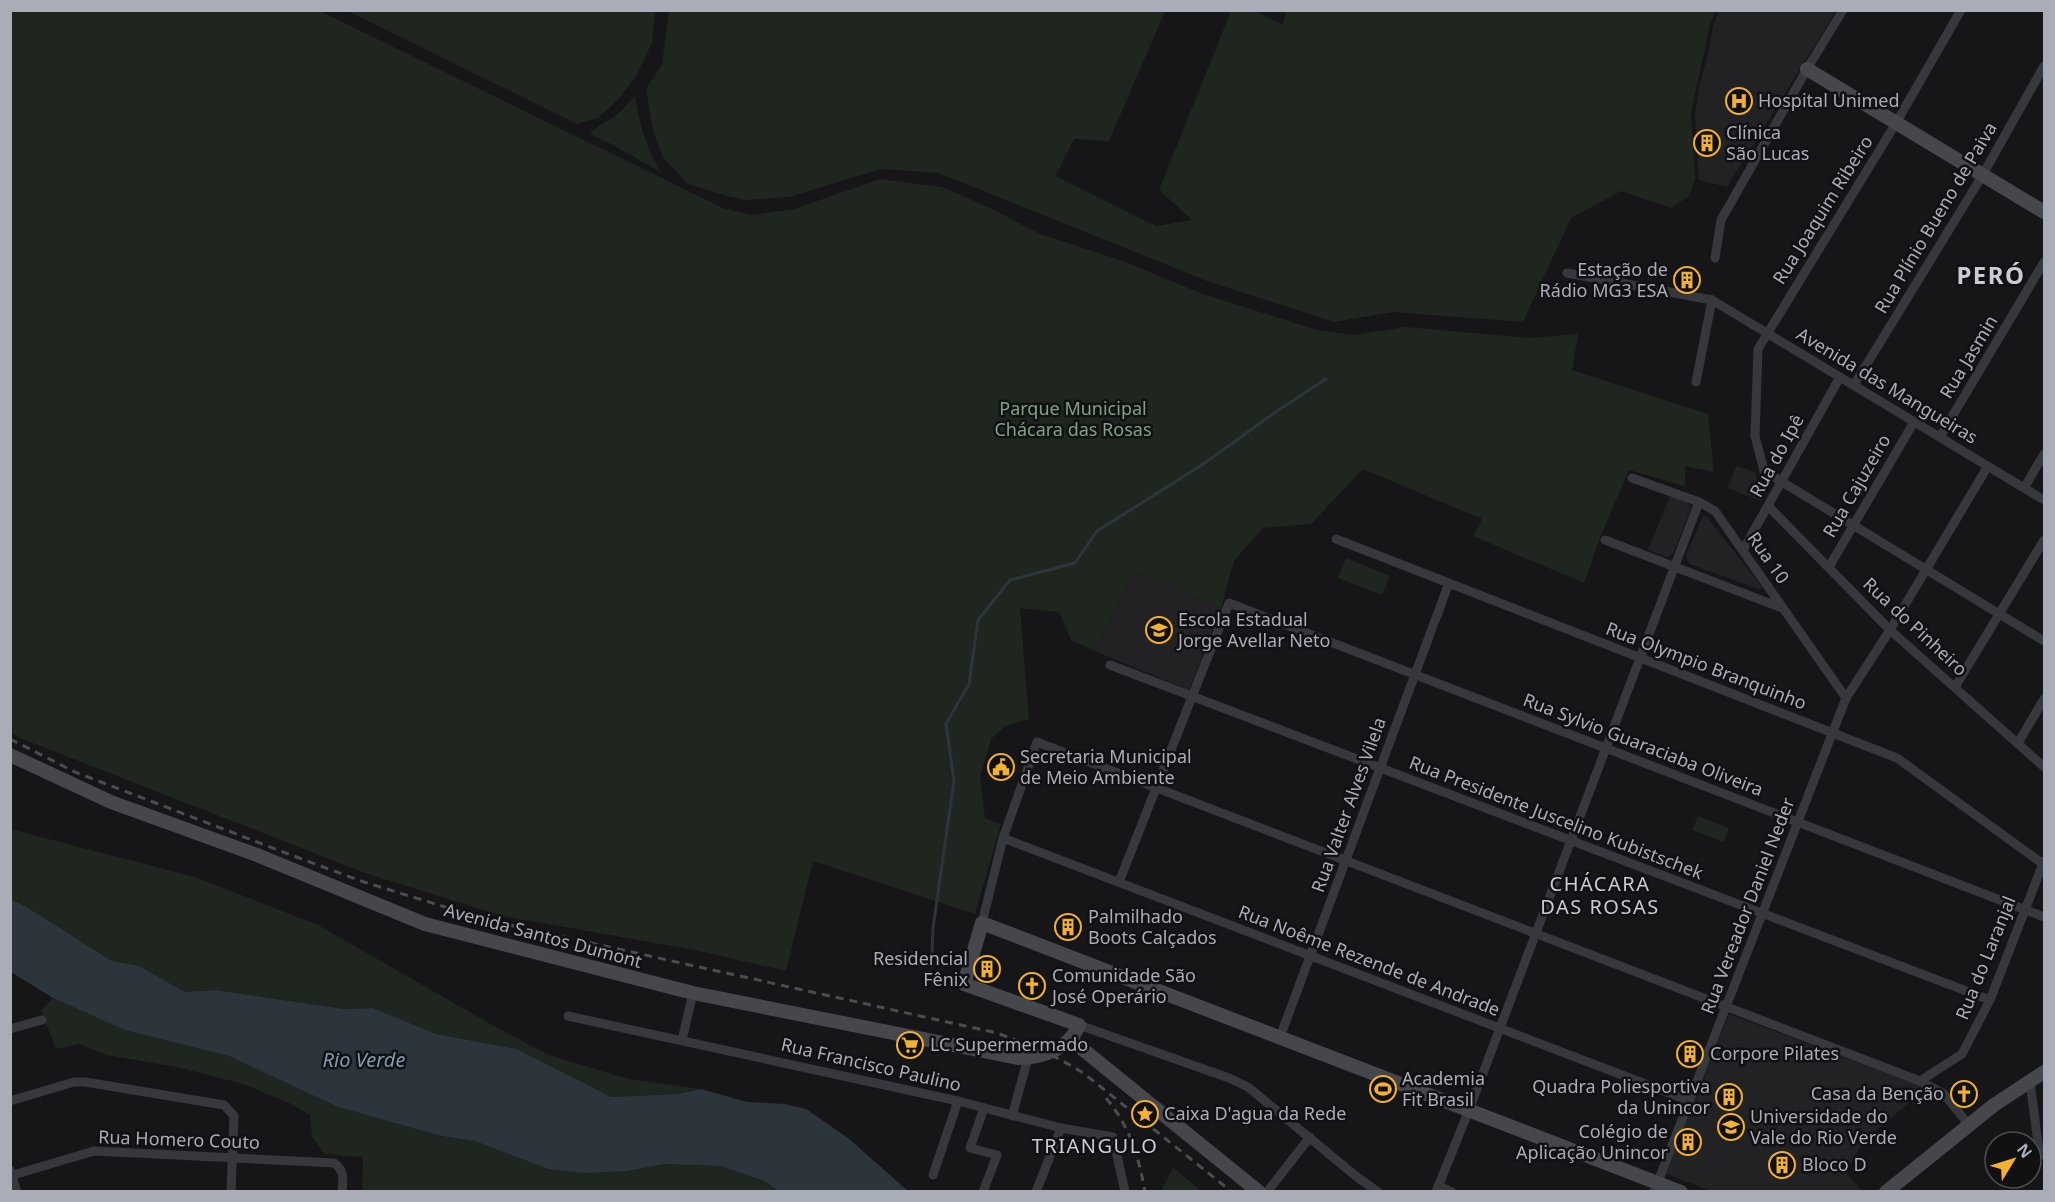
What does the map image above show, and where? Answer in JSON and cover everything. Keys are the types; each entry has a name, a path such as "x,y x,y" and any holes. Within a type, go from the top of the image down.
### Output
{"street":[{"path":"1715,258 1721,220 1843,10"},
{"name":"Rua Joaquim Ribeiro","path":"1961,10 1896,123 1758,349 1755,436 1764,471 2044,641"},
{"name":"Rua Plínio Bueno de Paiva","path":"1854,385 1982,176 2044,66"},
{"path":"1807,69 2044,212"},
{"name":"Rua Jasmin","path":"1940,437 2044,262"},
{"path":"1567,273 1712,300 1696,382"},
{"name":"Avenida das Mangueiras","path":"1712,300 2044,500"},
{"name":"Rua do Ipê","path":"1743,550 1840,377"},
{"name":"Rua Cajuzeiro","path":"1829,567 1914,422"},
{"path":"2024,488 2044,454"},
{"name":"Rua Vereador Daniel Neder","path":"1656,1187 1846,698 1890,630 1988,466"},
{"name":"Rua 10","path":"1632,477 1699,502 1715,511 1846,698"},
{"path":"1452,1191 1437,1189 1699,502"},
{"name":"Rua do Pinheiro","path":"1768,506 1890,630 2044,767"},
{"name":"Rua Olympio Branquinho","path":"1336,539 1897,758 2044,862"},
{"path":"1605,540 1783,608"},
{"path":"1955,687 2044,540"},
{"name":"Rua Valter Alves Vilela","path":"1280,1038 1449,583"},
{"name":"Rua Sylvio Guaraciaba Oliveira","path":"1192,697 1229,603 2044,918"},
{"name":"Rua Presidente Juscelino Kubistschek","path":"1110,665 1990,1000"},
{"path":"1119,882 1192,697"},
{"path":"2018,743 2044,699"},
{"path":"1378,1191 1357,1177 1248,1087 1229,1078 964,984 1003,838 1037,742 1920,1081 1944,1094 1969,1125"},
{"name":"Avenida Santos Dumont","path":"10,755 111,802 257,855 425,924 693,993 1018,1058 1049,1053 1070,1039 1079,1025"},
{"name":"Rua Noême Rezende de Andrade","path":"1003,838 1690,1101"},
{"name":"Rua do Laranjal","path":"1920,1081 1962,1054 1990,1000 2044,862"},
{"path":"982,923 1469,1110 1656,1187 1681,1191"},
{"path":"682,1040 693,993"},
{"name":"Rua Francisco Paulino","path":"568,1016 958,1101 1061,1128 1113,1137 1125,1191"},
{"path":"10,1029 42,1020"},
{"path":"1070,1039 1259,1191"},
{"path":"1012,1116 1028,1058"},
{"path":"1886,1191 1994,1105 2044,1072"},
{"path":"10,1101 74,1082 85,1082 224,1105 234,1116 231,1191"},
{"path":"2030,1082 2039,1130"},
{"path":"933,1175 958,1101"},
{"path":"983,1191 997,1155 970,1148 984,1108"},
{"path":"1036,1191 1061,1128"},
{"path":"1267,1191 1310,1137"},
{"name":"Rua Homero Couto","path":"11,1174 94,1151 334,1163 340,1167 344,1175 342,1191"},
{"path":"11,1174 17,1191"}],"shaded area":[{"name":"Hospital Unimed","path":"1719,11 1836,11 1727,187 1699,180 1695,115 1713,26"},
{"path":"1736,466 1755,472 1763,502 1728,488"},
{"path":"1670,496 1687,502 1691,508 1673,554 1667,557 1648,550"},
{"path":"1703,516 1706,516 1762,587 1761,590 1690,564 1686,555"},
{"name":"Escola Estadual Jorge Avellar Neto","path":"1134,572 1221,608 1189,690 1095,651"},
{"path":"1729,1014 1927,1088 1874,1132 1854,1156 1847,1174 1862,1191 1711,1191 1666,1174"}],"green space":[{"path":"1287,10 1716,11 1710,24 1691,113 1695,179 1689,196 1671,208 1621,191 1571,218 1523,322 1393,312 1334,322 1207,281 939,173 881,169 789,197 746,200 688,184 663,157 653,131 646,89 662,64 669,11 1165,11 1109,141 1074,139 1056,176 1156,226 1192,220 1159,190 1231,11 1255,11 1282,25"},
{"name":"Parque Municipal Chácara das Rosas","path":"10,11 320,11 723,208 752,215 794,209 880,179 942,187 986,206 1040,234 1120,260 1203,294 1317,330 1354,335 1406,327 1528,338 1578,334 1572,370 1708,414 1714,472 1685,466 1685,486 1629,470 1601,535 1584,583 1473,536 1482,519 1363,469 1311,524 1263,528 1234,561 1221,608 1134,572 1095,651 1071,640 1059,612 1020,608 1029,719 1005,726 991,739 980,777 985,818 1001,824 975,914 813,861 786,971 695,950 503,916 365,873 20,738 11,732"},
{"path":"348,11 655,11 652,43 636,76 617,101 598,118 577,124"},
{"path":"635,96 644,136 662,173 590,134 595,128 618,114"},
{"path":"1346,558 1390,576 1382,595 1338,578"},
{"path":"1698,816 1729,828 1724,842 1692,830"},
{"path":"10,829 195,877 318,925 492,1025 549,1055 628,1079 701,1089 677,1094 611,1097 517,1049 436,1034 373,1008 344,1009 216,990 185,992 139,966 112,961 11,899"},
{"path":"53,998 125,1030 229,1056 338,1107 441,1136 475,1141 548,1169 628,1171 664,1164 721,1166 764,1181 779,1191 362,1191 363,1157 325,1154 312,1137 310,1115 289,1103 243,1084 177,1067 106,1055 80,1044 56,1049 41,1011"},
{"path":"1173,1168 1202,1191 1161,1191"}],"water":[{"name":"Rio Verde","path":"11,899 112,961 139,966 185,992 216,990 344,1009 373,1008 436,1034 517,1049 611,1097 677,1094 701,1089 747,1102 785,1104 806,1109 848,1138 908,1191 779,1191 764,1181 721,1166 664,1164 628,1171 585,1173 548,1169 475,1141 441,1136 338,1107 229,1056 125,1030 53,998 11,972"}],"waterway":[{"path":"932,955 933,928 954,781 946,724 969,684 978,620 1010,580 1075,563 1097,531 1202,465 1326,379"}],"railway":[{"path":"10,739 75,772 283,852 361,881 487,920 997,1033 1054,1057 1086,1075 1232,1192"},
{"path":"1106,1098 1121,1119 1132,1142 1145,1192"}],"place":[{"name":"Hospital Unimed","path":"1739,101"},
{"name":"Clínica São Lucas","path":"1707,143"},
{"name":"Estação de Rádio MG3 ESA","path":"1687,280"},
{"name":"Escola Estadual Jorge Avellar Neto","path":"1159,630"},
{"name":"Secretaria Municipal de Meio Ambiente","path":"1001,767"},
{"name":"Palmilhado Boots Calçados","path":"1068,927"},
{"name":"Residencial Fênix","path":"987,969"},
{"name":"Comunidade São José Operário","path":"1032,986"},
{"name":"LC Supermermado","path":"910,1045"},
{"name":"Corpore Pilates","path":"1690,1054"},
{"name":"Academia Fit Brasil","path":"1383,1089"},
{"name":"Casa da Benção","path":"1964,1094"},
{"name":"Quadra Poliesportiva da Unincor","path":"1729,1097"},
{"name":"Caixa D'agua da Rede","path":"1145,1114"},
{"name":"Universidade do Vale do Rio Verde","path":"1731,1127"},
{"name":"Colégio de Aplicação Unincor","path":"1688,1142"},
{"name":"Bloco D","path":"1782,1165"}],"district":[{"name":"PERÓ","path":"1991,276"},
{"name":"CHÁCARA DAS ROSAS","path":"1600,896"},
{"name":"TRIANGULO","path":"1095,1146"}]}
